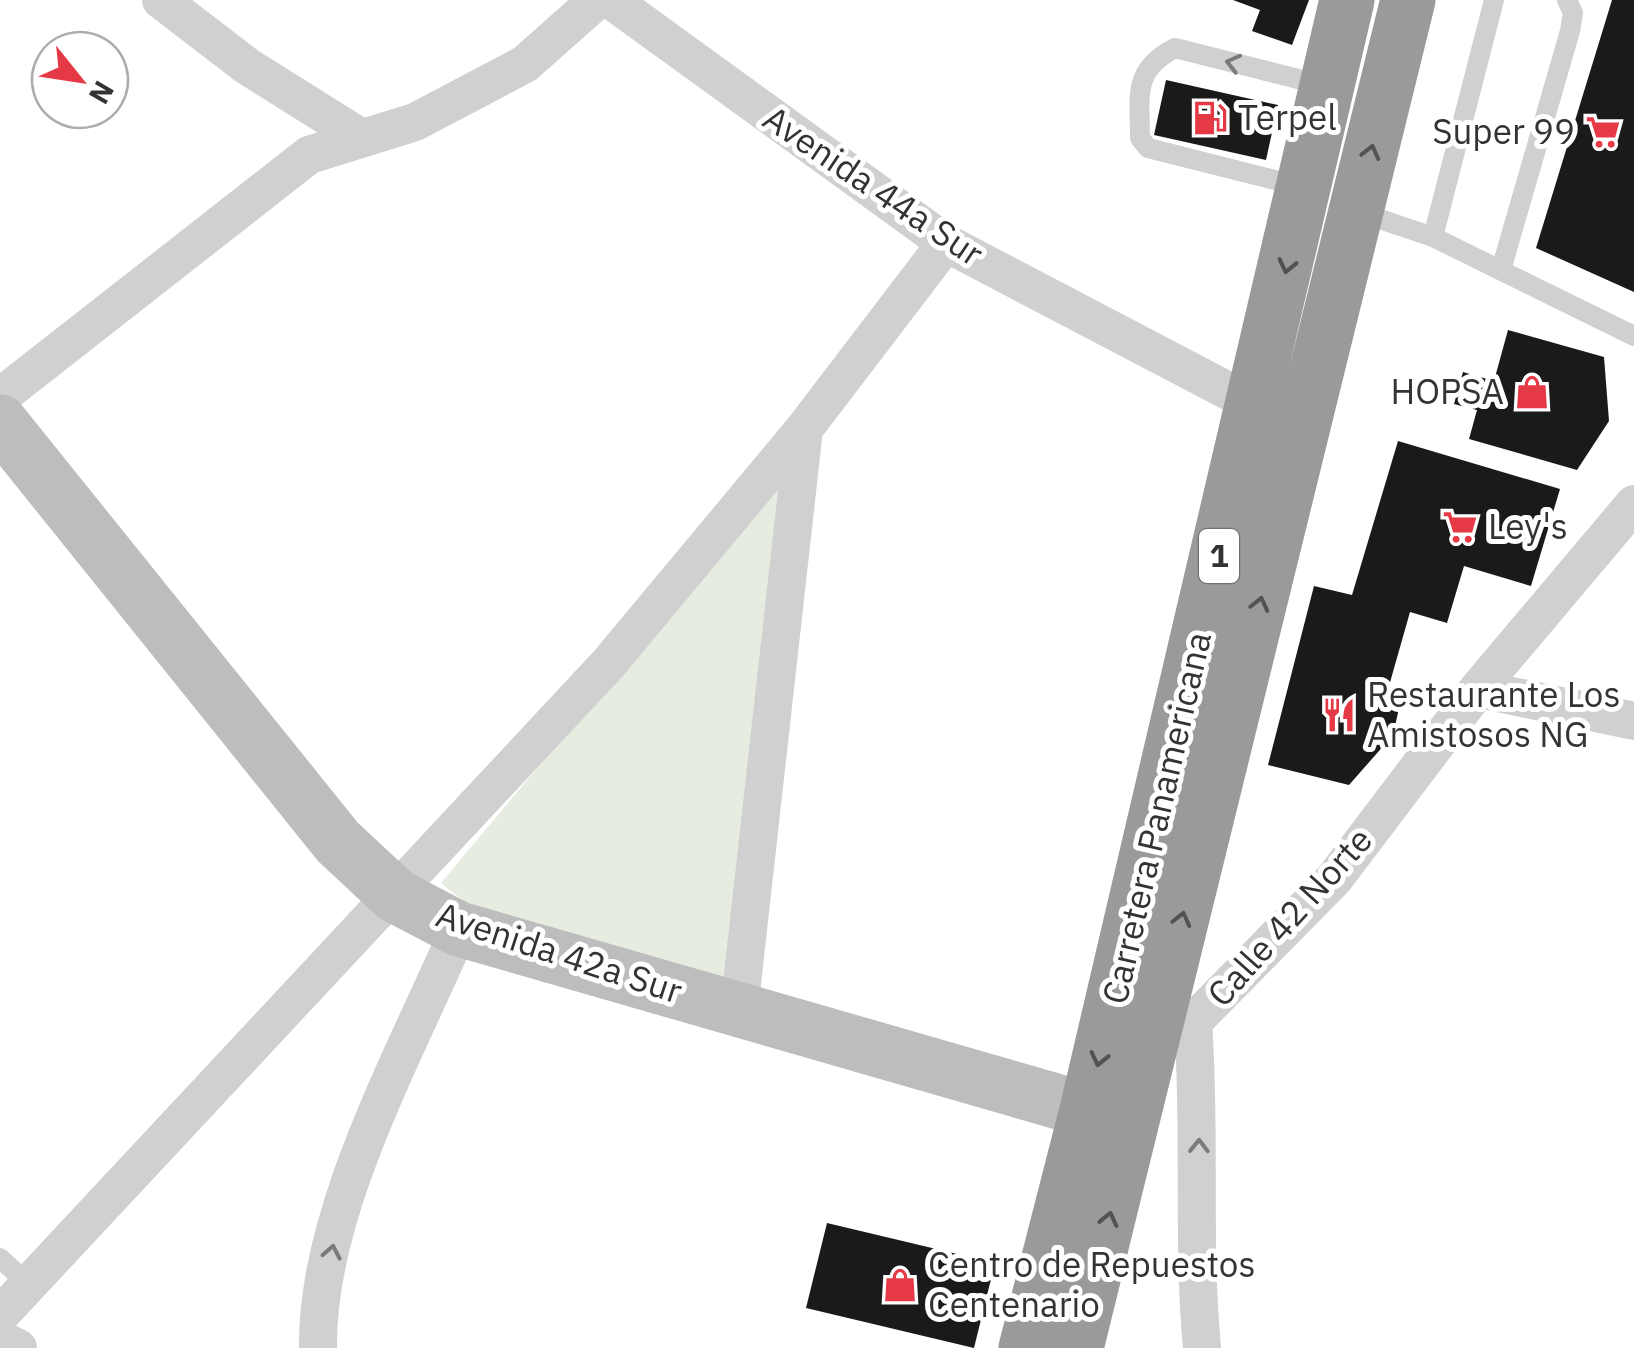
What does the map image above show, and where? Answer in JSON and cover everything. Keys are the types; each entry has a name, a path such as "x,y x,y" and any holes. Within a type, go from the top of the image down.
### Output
{"highway":[{"name":"Carretera Panamericana","path":"1110,1116 1255,405 1348,0"},
{"name":"Carretera Panamericana","path":"1176,1018 1408,0"},
{"name":"1","path":"1026,1348 1110,1116 1176,1018"},
{"name":"1","path":"1076,1348 1110,1116"}],"street":[{"path":"161,0 247,66 360,137"},
{"path":"0,397 309,155 414,122 525,64 597,0"},
{"name":"Avenida 44a Sur","path":"612,0 946,243 1255,405"},
{"path":"0,1315 396,896 609,663 804,429 946,243"},
{"name":"Avenida 42a Sur","path":"0,422 338,842 396,896 460,929 1110,1116"},
{"path":"738,1010 804,429"},
{"name":"Calle 42 Norte","path":"1176,1018 1334,879 1478,689 1634,504"},
{"path":"1478,689 1634,721"},
{"path":"318,1348 318,1323 341,1204 460,929"},
{"path":"1176,1018 1200,1114 1196,1285 1202,1348"},
{"path":"0,1339 18,1348"}],"lane":[{"path":"1433,236 1494,0"},
{"path":"1501,270 1570,31 1572,13 1567,0"},
{"path":"1305,188 1148,148 1140,138 1140,81 1153,59 1174,48 1328,87"},
{"path":"1357,211 1433,236 1634,336"},
{"path":"0,1258 28,1284"}],"shaded area":[{"path":"792,463 724,987 471,907 441,883"}],"building":[{"path":"1233,0 1309,0 1292,45 1252,31 1260,10"},
{"name":"Super 99","path":"1612,0 1634,0 1634,292 1536,248"},
{"path":"1166,80 1278,105 1266,160 1154,135"},
{"name":"HOPSA","path":"1508,330 1604,357 1609,421 1577,470 1469,439 1477,410 1454,404 1463,372 1494,381"},
{"path":"1398,441 1560,489 1531,586 1464,566 1447,623 1410,612 1387,693 1402,695 1393,735 1349,785 1268,765 1314,586 1352,595"},
{"name":"Centro de Repuestos Centenario","path":"827,1223 995,1263 974,1348 806,1308"}],"place":[{"name":"Terpel","path":"1210,118"},
{"name":"Super 99","path":"1603,132"},
{"name":"HOPSA","path":"1532,392"},
{"name":"Ley's","path":"1460,527"},
{"name":"Restaurante Los Amistosos NG","path":"1339,715"},
{"name":"Centro de Repuestos Centenario","path":"900,1285"}]}
